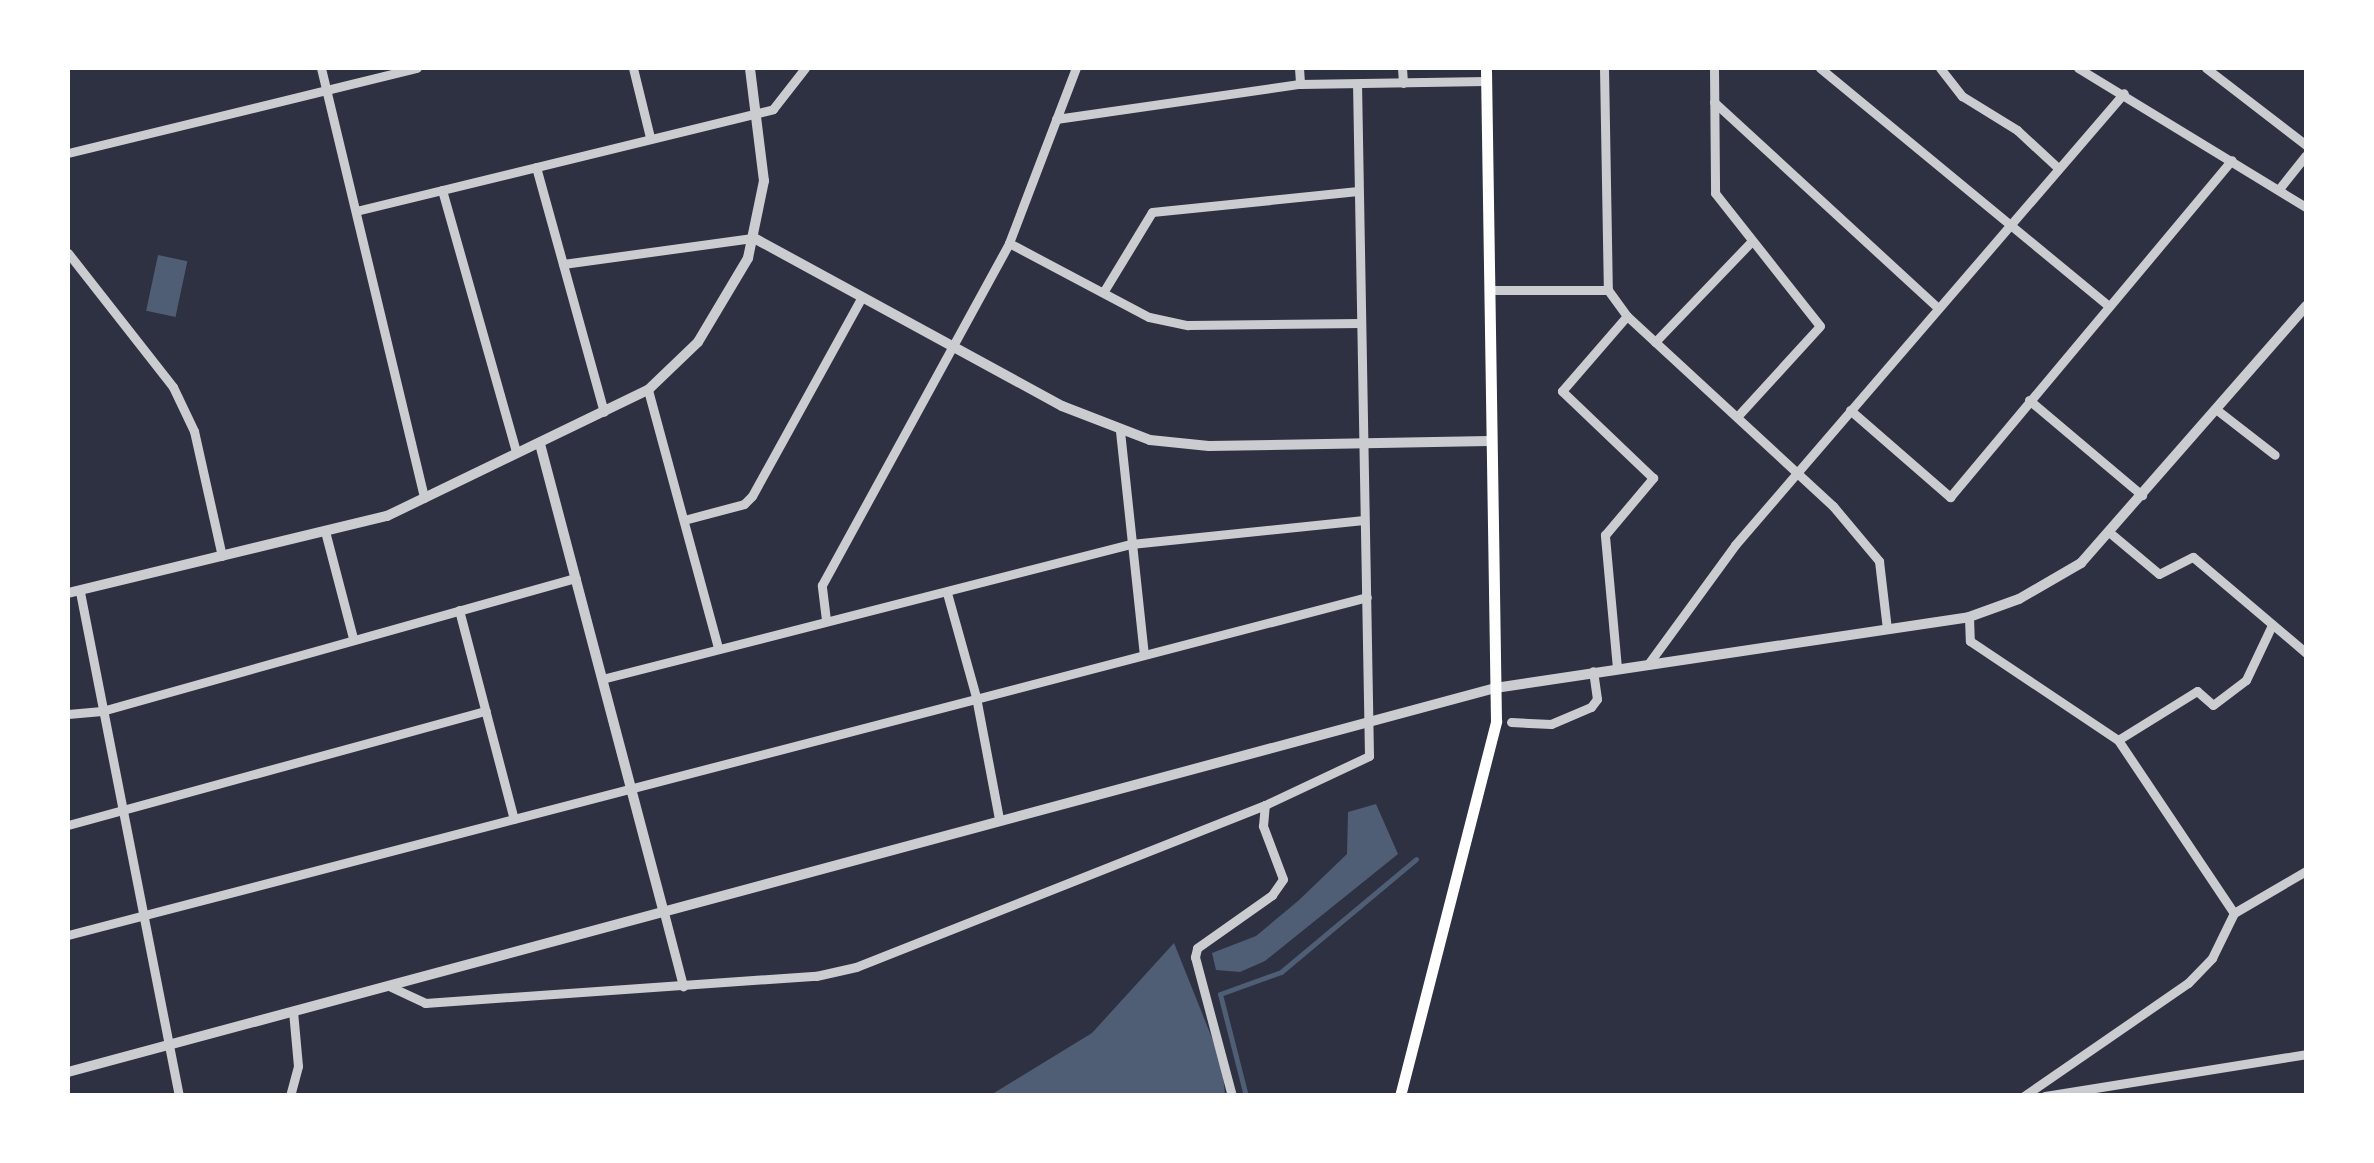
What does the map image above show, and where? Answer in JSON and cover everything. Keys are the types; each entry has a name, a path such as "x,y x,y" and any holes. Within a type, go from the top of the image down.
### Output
{"main road":[{"path":"1400,1096 1496,721 1486,74"}],"street":[{"path":"321,68 424,498"},
{"path":"68,153 418,68"},
{"path":"633,68 650,137"},
{"path":"68,593 326,534 424,498 648,390 716,320 754,238 764,181 759,113 750,68"},
{"path":"356,210 772,109 805,68"},
{"path":"826,620 822,585 1009,243 1076,68"},
{"path":"1299,68 1300,84"},
{"path":"1402,68 1402,83"},
{"path":"1604,68 1608,290 1627,316 1796,472 1879,560 1887,629"},
{"path":"1714,68 1715,192 1750,243 1820,326 1737,417"},
{"path":"1820,68 2108,305"},
{"path":"1940,68 1962,96 2017,130 2058,168"},
{"path":"2078,68 2306,208"},
{"path":"2206,68 2306,146"},
{"path":"1056,119 1300,84 1402,83 1486,74"},
{"path":"388,986 425,1003 682,986 856,966 1265,805 1369,756 1357,85"},
{"path":"1649,663 1796,472 2124,94"},
{"path":"1714,102 1938,308"},
{"path":"2279,189 2306,155"},
{"path":"1850,410 1950,496 2232,160"},
{"path":"536,166 604,412"},
{"path":"442,190 516,452"},
{"path":"1104,291 1152,212 1358,191"},
{"path":"563,264 754,238 952,346 1120,430 1210,446 1489,441"},
{"path":"1009,243 1149,317 1188,325 1361,323"},
{"path":"1656,342 1750,243"},
{"path":"68,253 173,387 194,430 222,556"},
{"path":"1488,290 1608,290"},
{"path":"684,520 744,504 752,496 862,297"},
{"path":"68,1072 1370,718 1495,688 1970,617 2051,582 2109,532 2306,306"},
{"path":"1618,668 1605,535 1653,478 1562,391 1627,316"},
{"path":"648,390 718,648"},
{"path":"2029,400 2142,495"},
{"path":"2218,410 2275,455"},
{"path":"1120,430 1144,654"},
{"path":"540,444 682,986"},
{"path":"602,679 1131,544 1364,520"},
{"path":"2109,532 2159,574 2193,558 2306,654"},
{"path":"326,534 353,638"},
{"path":"68,714 102,711 576,578"},
{"path":"80,592 164,1046 178,1096"},
{"path":"947,593 976,697 999,819"},
{"path":"68,936 1367,597"},
{"path":"459,610 514,819"},
{"path":"1970,617 1970,641 2118,740 2234,913"},
{"path":"2118,740 2197,690 2213,705 2246,680 2272,625"},
{"path":"1511,722 1552,724 1591,707 1597,698 1593,672"},
{"path":"68,825 121,814 486,711"},
{"path":"1232,1096 1195,957 1197,948 1272,896 1282,879 1263,826 1265,805"},
{"path":"2024,1096 2200,974 2234,913 2306,871"},
{"path":"290,1096 298,1066 292,1011"},
{"path":"2045,1096 2306,1054"}],"water":[{"path":"158,255 187,261 175,317 146,311"},
{"path":"1376,804 1398,854 1265,961 1240,972 1216,970 1212,953 1256,936 1298,901 1347,854 1348,812"},
{"path":"1174,943 1222,1063 1225,1095 989,1096 1092,1033"}],"waterway":[{"path":"1246,1096 1220,994 1281,972 1416,859"}]}
